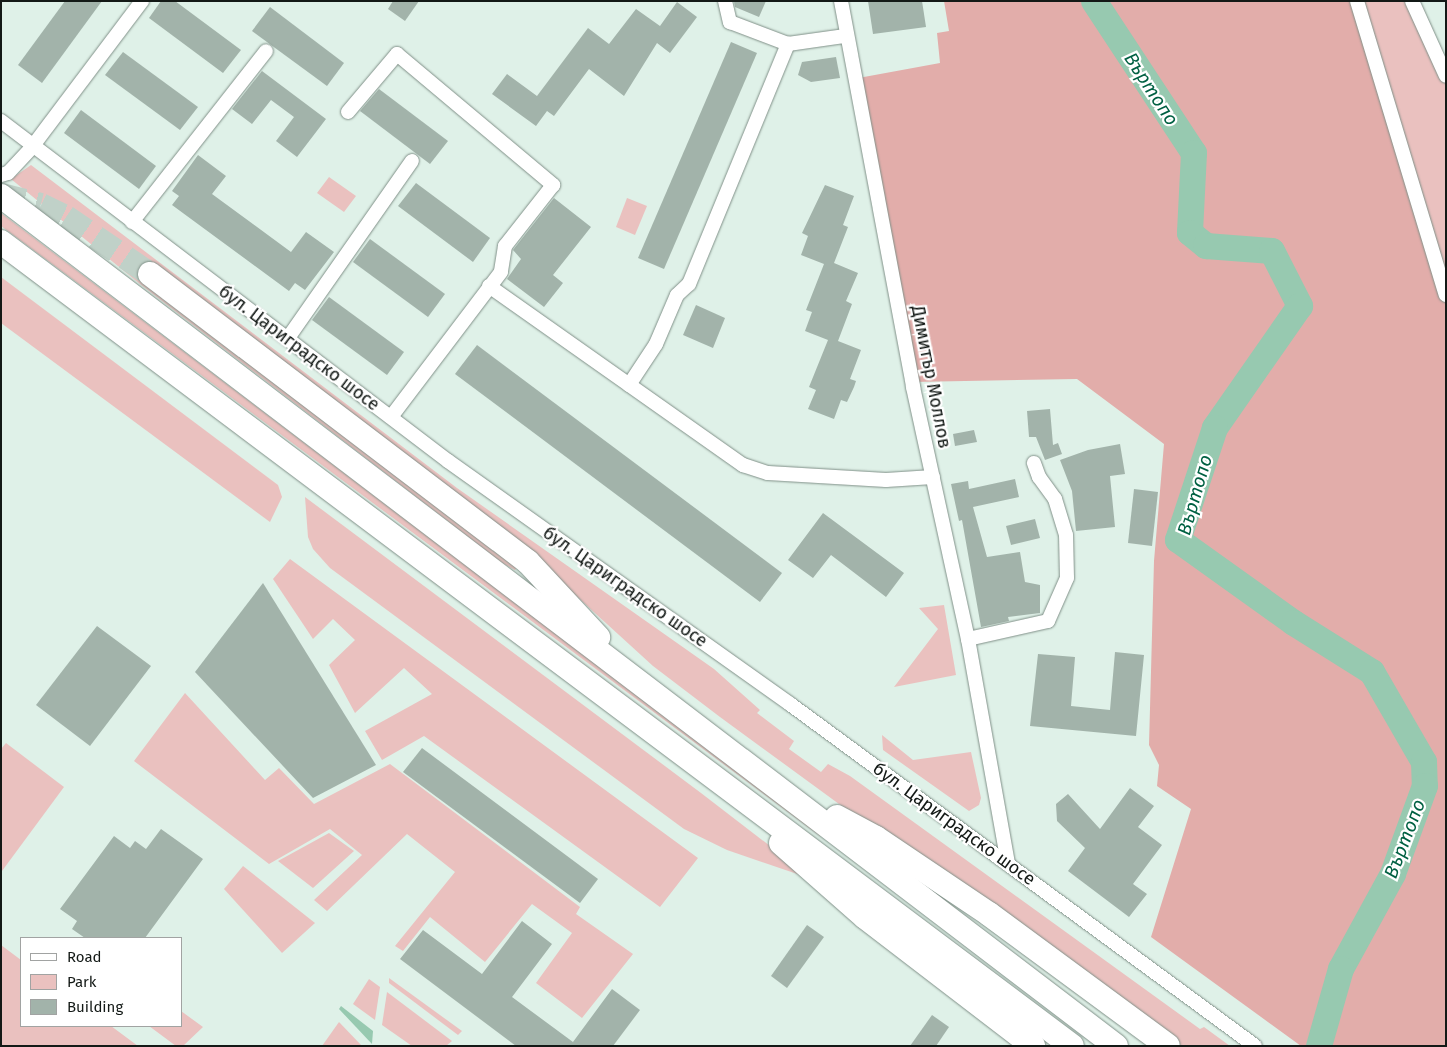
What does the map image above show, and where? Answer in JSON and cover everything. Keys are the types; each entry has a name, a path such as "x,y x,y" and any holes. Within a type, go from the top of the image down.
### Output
{"highway":[{"path":"1,196 1116,1046"},
{"path":"1,242 1072,1046"},
{"path":"150,274 528,562 643,685"},
{"path":"769,780 884,844 989,914 1168,1046"},
{"path":"738,794 788,852 865,917 1033,1046"}],"street":[{"path":"1,175 8,173 32,147 142,1"},
{"path":"725,1 730,22 788,44 845,36"},
{"name":"Димитър Моллов","path":"841,1 845,36 933,477 968,639 1008,863"},
{"path":"1357,1 1446,296"},
{"path":"1412,1 1446,76"},
{"path":"629,385 656,344 677,295 689,284 788,44"},
{"path":"132,222 197,135 266,51"},
{"path":"348,112 397,54 553,185 505,246 500,272 391,417"},
{"name":"бул. Цариградско шосе","path":"1,121 32,147 391,417 1008,863 1256,1046"},
{"path":"288,338 412,161"},
{"path":"489,286 743,464 768,473 886,480 933,477"},
{"path":"968,639 1048,621 1068,578 1066,535 1055,500 1039,477 1034,463"}],"green space":[{"path":"1357,1 1412,1 1446,76 1446,280"},
{"path":"31,165 457,488 714,669 760,710 757,713 794,741 789,749 821,772 828,764 850,776 1200,1029 1204,1027 1230,1046 1182,1046 1040,941 839,804 720,717 653,666 528,552 515,570 502,563 140,284 11,179"},
{"path":"329,177 356,196 344,212 317,193"},
{"path":"627,198 647,206 635,235 616,227"},
{"path":"1,213 820,834 820,836 1,226"},
{"path":"1,277 278,485 282,497 270,522 1,323"},
{"path":"305,497 701,793 796,866 803,876 727,850 684,829 330,568 313,549 308,537"},
{"path":"290,559 698,858 660,907 424,736 382,760 365,731 432,694 404,668 355,713 329,665 355,640 333,619 313,639 273,579"},
{"path":"944,605 956,675 894,687 938,629 919,608"},
{"path":"185,693 265,780 279,768 314,804 390,764 580,907 576,914 633,954 582,1018 536,983 572,933 532,904 485,962 430,917 403,951 395,946 455,872 407,834 327,911 314,900 362,855 330,829 269,864 134,761"},
{"path":"882,735 913,760 971,752 981,798 979,805 969,811 883,750"},
{"path":"6,743 64,787 2,871 1,749"},
{"path":"329,833 354,851 313,888 278,861"},
{"path":"243,866 315,923 282,953 224,889"},
{"path":"1,945 20,959 20,1027 112,1027 138,1046 1,1046"},
{"path":"389,978 462,1031 458,1035 389,983"},
{"path":"369,979 380,987 375,1020 353,1004"},
{"path":"387,992 452,1041 446,1046 412,1046 382,1025"},
{"path":"182,1012 203,1027 183,1046 176,1046 150,1027 182,1027"},
{"path":"339,1022 362,1046 322,1046"}],"shaded area":[{"path":"944,1 1357,1 1446,295 1446,1046 1301,1046 1151,937 1191,809 1157,786 1159,765 1149,745 1154,561 1164,444 1077,379 912,382 853,79 940,63 937,33 949,31"},
{"path":"341,1006 373,1031 372,1044 339,1009"}],"building":[{"path":"65,1 102,1 42,83 18,65"},
{"path":"161,1 175,1 241,50 223,73 149,18"},
{"path":"393,1 419,1 405,21 388,9"},
{"path":"734,1 766,1 759,17 735,7"},
{"path":"868,1 922,1 926,27 873,34"},
{"path":"677,2 697,17 670,53 657,43 624,96 589,69 554,116 547,111 536,126 492,94 507,74 537,96 588,28 609,44 636,9 660,26"},
{"path":"270,7 344,63 327,86 252,31"},
{"path":"731,42 757,53 664,269 638,258"},
{"path":"123,52 198,107 180,130 105,75"},
{"path":"836,57 840,78 811,82 798,75 802,62"},
{"path":"262,71 326,119 297,157 276,141 294,117 271,100 252,124 232,109"},
{"path":"379,89 448,141 430,164 360,111"},
{"path":"81,110 156,166 139,189 64,133"},
{"path":"198,155 226,176 212,194 291,252 306,232 334,252 305,290 295,283 289,291 172,205 179,196 172,191"},
{"path":"416,183 490,238 473,262 398,206"},
{"path":"825,185 854,196 843,225 848,227 834,263 858,273 846,301 852,304 838,341 861,350 850,379 856,381 854,387 847,402 841,400 834,419 808,409 816,390 809,387 828,340 805,331 812,312 806,310 824,264 801,255 808,236 802,233"},
{"path":"554,198 591,227 553,275 563,283 544,307 507,279 521,259 513,250"},
{"path":"370,239 445,294 428,317 353,262"},
{"path":"329,297 404,352 387,375 312,320"},
{"path":"696,305 725,318 713,348 683,335"},
{"path":"477,345 782,573 760,602 455,374"},
{"path":"1050,409 1053,445 1058,443 1062,454 1045,460 1036,437 1029,437 1027,411"},
{"path":"974,430 977,442 955,446 953,434"},
{"path":"1120,444 1125,474 1110,476 1115,527 1076,531 1072,491 1060,460 1088,450"},
{"path":"1015,479 1019,497 973,507 987,557 1020,552 1025,582 1040,585 1040,613 1008,617 1009,621 981,627 962,520 959,521 951,484 968,481 969,489"},
{"path":"1134,489 1158,492 1152,546 1128,543"},
{"path":"823,513 904,573 886,597 831,555 813,578 788,560"},
{"path":"1035,519 1040,538 1011,545 1006,526"},
{"path":"263,583 376,765 313,798 195,672"},
{"path":"97,626 151,666 90,746 36,705"},
{"path":"1115,652 1144,655 1136,736 1030,726 1038,654 1075,657 1071,706 1110,710"},
{"path":"422,748 598,879 580,903 403,772"},
{"path":"1130,788 1154,806 1138,827 1162,845 1133,884 1147,894 1129,917 1068,871 1085,848 1057,821 1056,804 1068,794 1100,829"},
{"path":"161,829 203,859 146,937 84,937 72,929 77,921 60,909 114,836 130,848 135,841 146,849"},
{"path":"522,921 552,944 512,997 573,1042 612,989 640,1010 613,1046 516,1046 400,959 423,930 482,974"},
{"path":"807,925 824,937 787,988 771,976"},
{"path":"932,1015 949,1027 936,1046 910,1046"}],"waterway":[{"name":"Въртопо","path":"1094,1 1194,153 1190,233 1206,246 1272,251 1300,306 1215,428 1178,540 1294,623 1372,672 1424,762 1425,786 1393,874 1341,969 1319,1046"}],"tunnel":[{"path":"1,195 41,205 66,217 150,274"}]}
